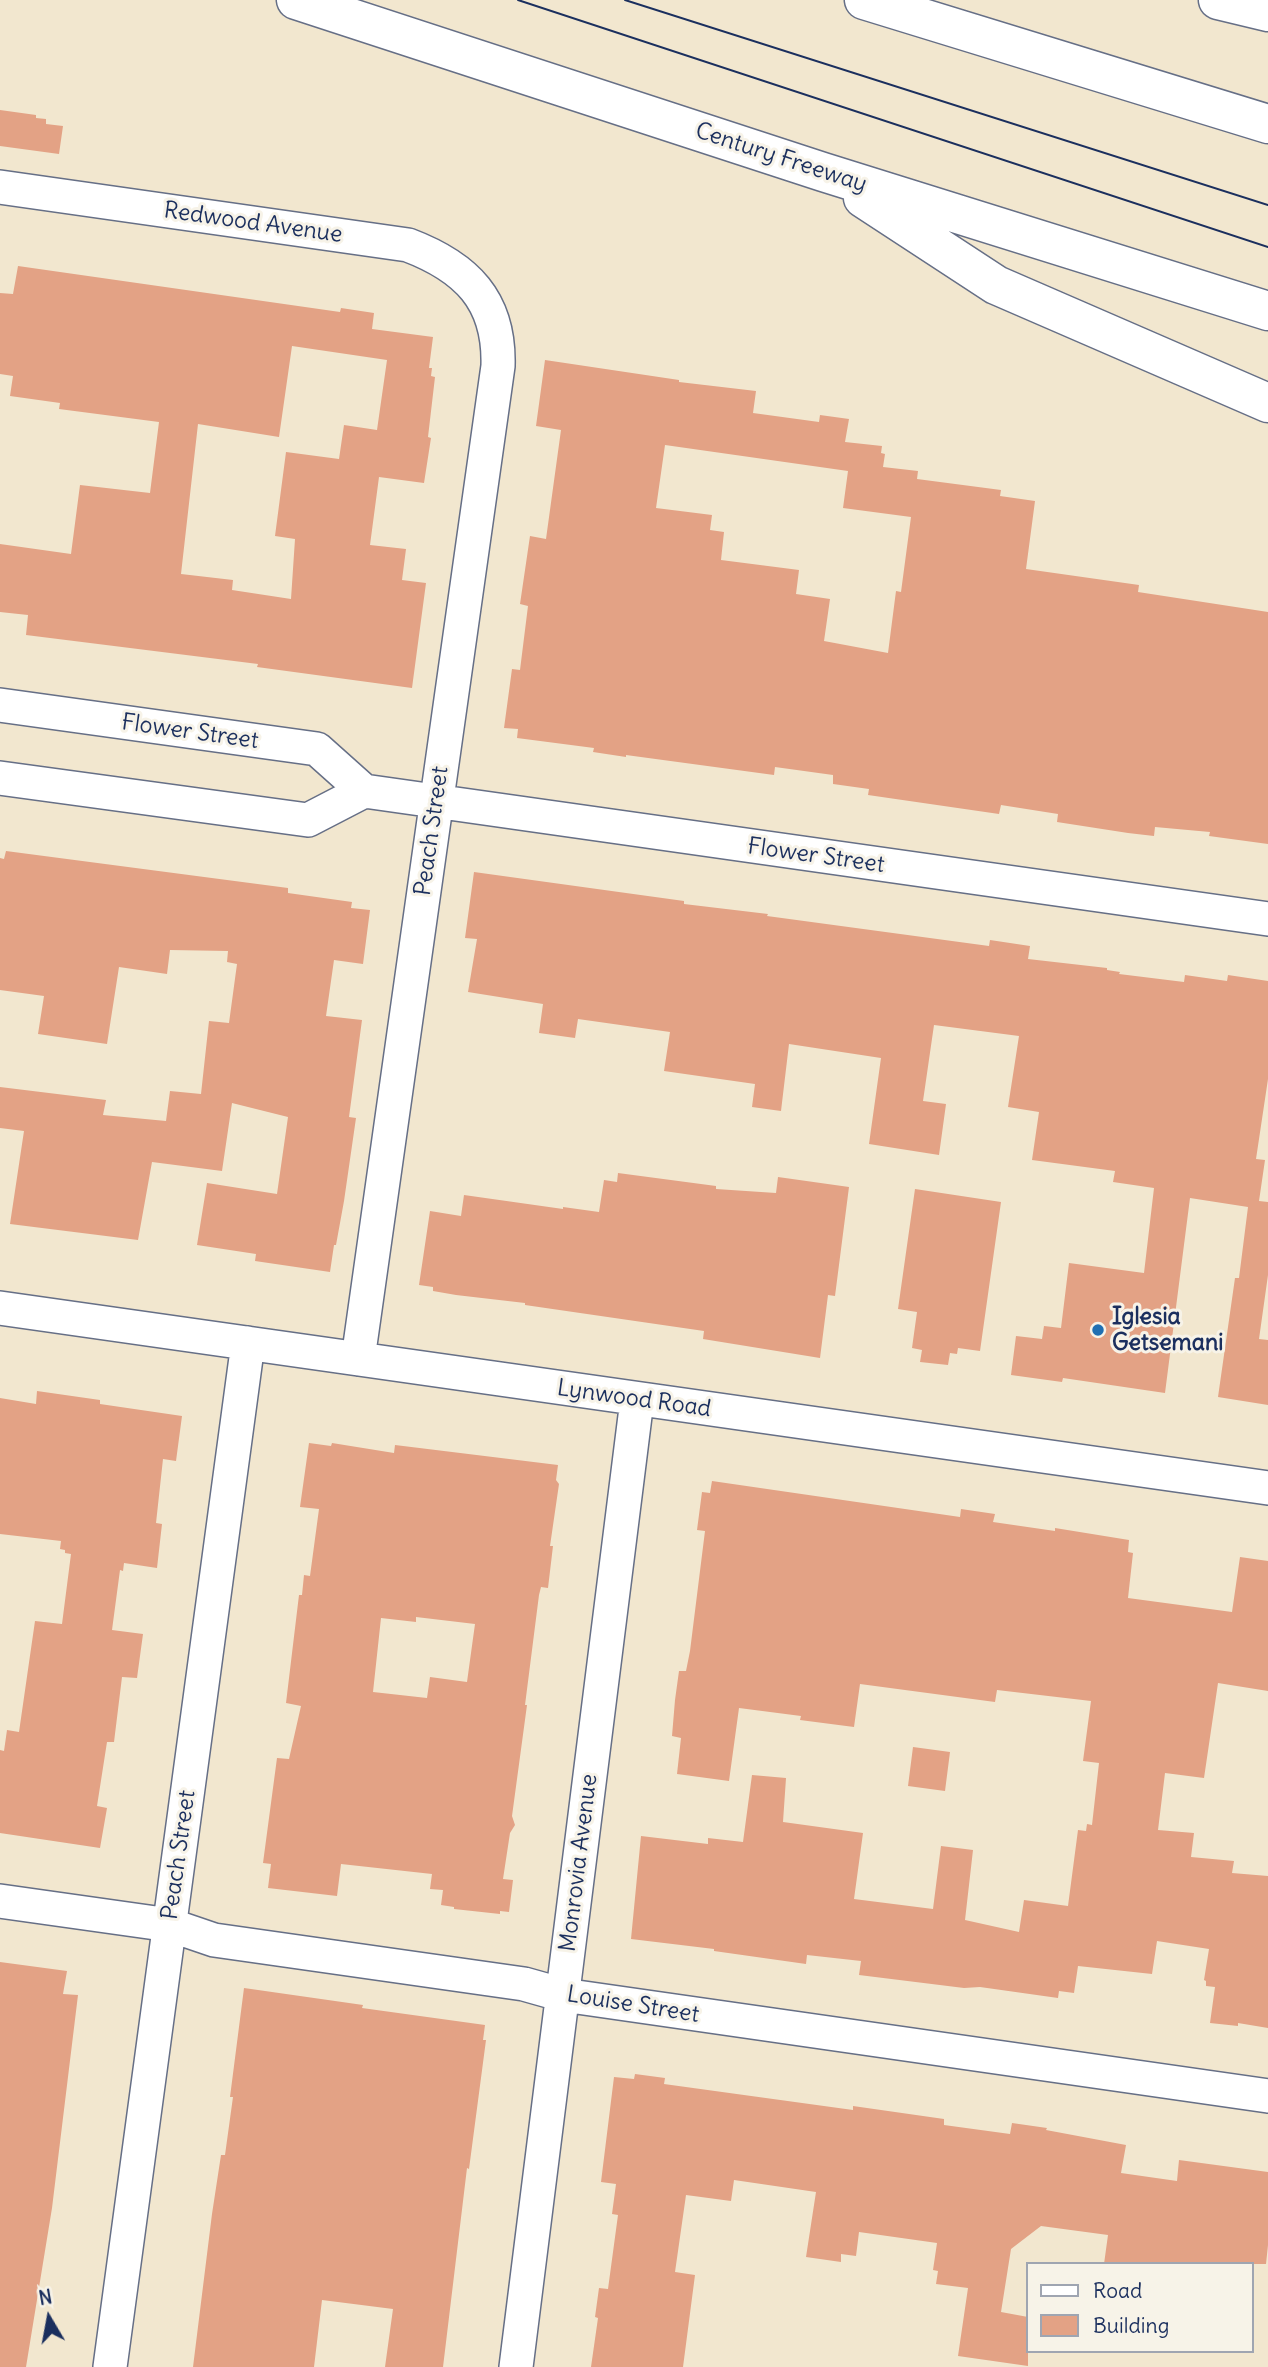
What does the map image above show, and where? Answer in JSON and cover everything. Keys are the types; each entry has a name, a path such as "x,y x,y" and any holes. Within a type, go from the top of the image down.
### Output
{"highway":[{"name":"Century Freeway","path":"296,0 823,173 1268,312"},
{"path":"864,0 1268,124"},
{"path":"1218,0 1268,12"},
{"path":"823,173 996,285 1268,403"}],"street":[{"name":"Redwood Avenue","path":"0,187 408,245 453,267 473,284 486,303"},
{"name":"Peach Street","path":"358,1359 498,366 497,332 486,303"},
{"name":"Flower Street","path":"0,705 317,749 364,791 1268,919"},
{"path":"0,778 308,820 364,791"},
{"name":"Lynwood Road","path":"0,1308 1268,1488"},
{"name":"Peach Street","path":"110,2367 248,1343"},
{"name":"Monrovia Avenue","path":"516,2367 637,1400"},
{"name":"Louise Street","path":"0,1901 170,1925 214,1940 524,1984 563,1995 1268,2096"}],"building":[{"path":"0,110 36,115 36,118 46,119 46,124 63,126 59,154 0,146"},
{"path":"18,266 340,312 341,308 374,313 372,329 433,337 429,368 432,368 431,376 435,377 428,437 431,438 424,483 379,477 370,545 406,549 402,580 426,583 412,688 257,667 258,664 26,635 28,615 0,612 0,544 71,554 80,485 150,493 159,422 59,409 60,403 10,396 13,376 0,374 0,293 13,294","holes":["292,346 387,360 377,430 344,425 339,459 286,452 275,536 295,539 291,599 232,590 233,580 181,574 198,424 279,437"]},
{"path":"545,360 679,382 756,391 753,413 819,422 820,415 849,419 845,442 882,446 881,453 885,454 883,467 918,471 917,479 1001,490 1000,496 1035,501 1026,569 1139,585 1138,592 1268,612 1268,844 1209,836 1210,832 1155,827 1154,836 1128,833 1057,822 1058,814 1001,805 999,814 868,795 869,789 833,784 833,775 775,767 774,775 626,757 593,752 594,748 517,738 518,729 504,728 512,669 520,670 528,606 520,604 530,536 546,539 561,430 536,426","holes":["665,445 848,471 843,508 911,517 901,592 896,591 888,653 824,641 830,599 796,594 799,570 721,560 724,532 710,530 712,515 656,508"]},
{"path":"6,851 288,888 288,893 352,902 351,908 370,910 363,964 334,960 326,1016 362,1020 349,1117 356,1118 330,1272 255,1261 256,1254 197,1245 207,1183 277,1194 288,1117 232,1103 222,1171 152,1162 138,1240 10,1224 24,1131 0,1128 0,1087 106,1100 103,1115 166,1121 170,1091 201,1094 209,1021 229,1023 237,964 227,962 228,951 170,950 167,974 119,967 107,1044 38,1034 44,996 0,990 0,858 4,859"},
{"path":"474,872 989,946 990,940 1030,946 1028,959 1107,968 1120,972 1119,974 1184,982 1185,975 1227,981 1228,975 1268,981 1268,1079 1256,1159 1265,1160 1259,1201 1268,1202 1268,1275 1259,1339 1268,1340 1268,1405 1218,1397 1235,1278 1239,1278 1248,1207 1190,1198 1165,1393 1063,1378 1062,1382 1011,1375 1016,1336 1042,1339 1044,1326 1061,1328 1069,1263 1144,1273 1154,1188 1113,1182 1115,1171 1032,1160 1039,1112 1008,1107 1019,1036 934,1025 923,1101 946,1104 939,1155 869,1144 881,1058 789,1044 781,1111 752,1107 755,1084 664,1071 670,1032 578,1019 575,1038 539,1033 543,1004 468,992 477,939 465,938"},
{"path":"618,1173 716,1186 716,1189 776,1193 778,1177 849,1187 835,1296 828,1295 820,1358 703,1339 704,1331 456,1295 433,1291 433,1287 419,1285 430,1211 461,1216 464,1195 599,1212 604,1180 617,1182"},
{"path":"915,1189 1001,1202 980,1351 958,1348 957,1354 950,1353 948,1365 920,1362 922,1350 912,1348 917,1312 898,1309"},
{"path":"37,1391 100,1400 100,1404 182,1416 176,1461 163,1459 156,1523 162,1524 157,1568 124,1563 123,1571 120,1570 112,1630 143,1634 137,1678 122,1677 114,1742 107,1742 97,1806 107,1808 100,1848 0,1833 0,1750 4,1751 7,1730 19,1732 35,1621 62,1624 71,1554 60,1549 61,1541 0,1534 0,1398 36,1404"},
{"path":"309,1443 331,1446 332,1443 394,1453 395,1445 558,1465 556,1480 559,1484 550,1546 553,1546 548,1588 541,1587 539,1595 512,1816 515,1825 510,1833 503,1879 513,1880 509,1912 500,1911 500,1914 441,1905 443,1890 430,1889 432,1874 341,1864 337,1896 268,1888 271,1864 263,1863 277,1758 289,1759 301,1706 286,1703 299,1595 302,1595 304,1575 310,1576 319,1509 300,1507","holes":["416,1617 475,1624 467,1682 430,1677 427,1698 373,1692 381,1618 416,1622"]},
{"path":"712,1481 960,1517 961,1509 995,1514 993,1522 1055,1531 1055,1528 1129,1540 1128,1552 1133,1553 1128,1598 1232,1612 1240,1557 1268,1561 1268,1691 1218,1683 1204,1778 1165,1773 1158,1830 1194,1833 1191,1857 1234,1861 1232,1873 1268,1876 1268,2028 1238,2023 1238,2026 1210,2023 1215,1987 1206,1986 1204,1980 1209,1949 1157,1941 1152,1974 1078,1966 1074,1993 1059,1991 1058,1998 859,1975 861,1961 807,1955 806,1964 631,1939 641,1836 708,1844 708,1838 743,1842 752,1775 786,1778 783,1822 863,1833 854,1899 933,1909 941,1846 973,1850 965,1920 1019,1932 1024,1900 1068,1906 1078,1830 1086,1831 1087,1824 1092,1825 1099,1763 1083,1761 1091,1701 997,1690 995,1702 860,1684 854,1727 800,1720 801,1716 739,1708 729,1781 677,1774 681,1738 672,1736 675,1700 679,1671 686,1671 690,1651 705,1531 697,1530 702,1492 710,1493"},
{"path":"913,1747 950,1752 945,1791 908,1786"},
{"path":"0,1962 67,1971 63,1994 78,1995 52,2208 26,2367 0,2367"},
{"path":"244,1988 485,2025 483,2040 486,2040 469,2169 467,2168 443,2367 385,2367 393,2309 322,2300 314,2367 193,2367 212,2214 221,2155 225,2155 233,2097 230,2097"},
{"path":"635,2074 665,2078 664,2084 853,2110 853,2106 944,2119 944,2125 1010,2134 1012,2123 1047,2128 1046,2130 1126,2145 1121,2173 1177,2181 1179,2160 1268,2172 1266,2264 1104,2262 1108,2235 1041,2226 1011,2249 1001,2312 1026,2317 1028,2366 958,2356 968,2288 936,2284 938,2271 933,2270 937,2243 859,2232 856,2256 841,2254 841,2262 806,2257 816,2192 734,2180 731,2201 686,2195 675,2272 695,2275 683,2367 591,2367 599,2288 608,2289 618,2215 612,2214 616,2184 601,2182 614,2077 634,2079"}],"tram line":[{"path":"518,0 1268,247"},
{"path":"625,0 1268,205"}],"place":[{"name":"Iglesia Getsemani","path":"1098,1330"}]}
